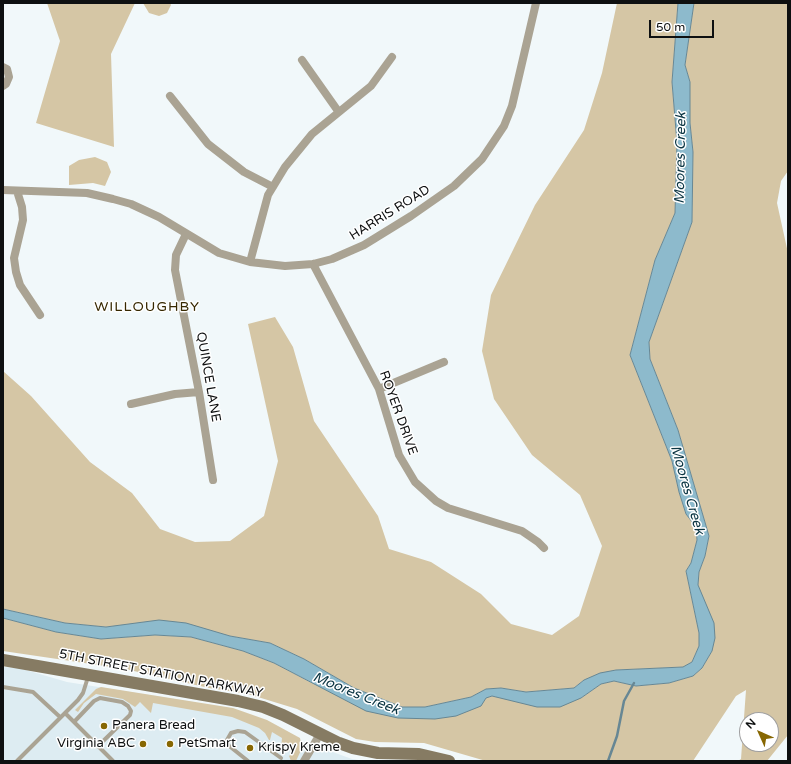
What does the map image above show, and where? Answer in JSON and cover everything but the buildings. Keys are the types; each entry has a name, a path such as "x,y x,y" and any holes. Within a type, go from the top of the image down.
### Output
{"street":[{"name":"HARRIS ROAD","path":"3,190 88,193 131,204 159,217 219,253 250,262 285,266 313,264 350,252 370,241 454,186 482,159 498,137 512,106 536,3"},
{"path":"250,262 264,209 272,187 299,148 312,134 338,111 370,86 392,57"},
{"path":"302,60 338,111"},
{"path":"3,67 7,69 9,76 6,84 3,86"},
{"path":"170,96 208,144 244,172 272,187"},
{"path":"17,191 22,207 23,220 14,258 16,272 20,286 40,315"},
{"name":"QUINCE LANE","path":"186,234 176,255 175,270 199,392 213,480"},
{"name":"ROYER DRIVE","path":"313,264 379,389 399,455 409,474 425,492 436,501 453,510 522,531 544,548"},
{"path":"379,389 444,362"},
{"path":"131,404 175,394 199,392"},
{"name":"5TH STREET STATION PARKWAY","path":"3,660 238,701 263,707 339,743 365,751 405,752 434,756 448,761"},
{"path":"304,761 320,734"}],"lane":[{"path":"17,761 83,693 89,675"},
{"path":"3,688 33,692 60,717"},
{"path":"74,722 100,698 122,702 128,706 131,711 130,715 98,746"},
{"path":"65,713 113,761"},
{"path":"248,761 228,745 227,740 231,733 238,731 245,732 281,758"}],"shaded area":[{"path":"47,3 135,3 111,54 114,147 36,123 60,41"},
{"path":"143,3 170,3 171,5 167,13 159,16 149,13"},
{"path":"617,3 678,3 672,82 677,143 675,213 655,260 630,355 672,461 686,514 696,527 697,540 691,563 686,571 699,633 699,646 692,662 684,667 616,670 584,680 574,688 526,692 501,688 486,689 471,697 425,707 402,707 354,688 304,659 270,643 230,636 128,625 106,627 65,623 3,609 3,371 31,396 90,462 132,493 160,529 195,542 230,541 264,516 278,461 248,324 275,317 293,347 314,421 378,516 389,549 431,562 481,594 511,624 552,635 579,616 602,546 580,495 532,455 494,399 482,351 491,295 535,205 584,130 602,73"},
{"path":"694,3 788,3 788,171 781,181 777,203 788,253 788,735 779,746 779,712 744,712 746,690 736,696 693,761 486,761 424,743 375,742 356,739 297,709 248,694 209,688 125,669 3,651 3,618 56,632 101,639 155,635 191,637 243,651 274,663 310,682 398,718 492,696 503,698 581,698 601,684 614,681 636,686 669,683 693,676 702,668 712,651 698,585 699,572 705,556 709,536 678,430 650,359 649,342 692,222 693,152 690,123 690,82 685,65"},
{"path":"95,157 107,162 111,172 105,186 93,183 69,185 69,166 79,160"},
{"path":"3,667 19,668 67,682 194,702 352,759 365,761 3,761"},
{"path":"101,687 233,708 267,720 300,738 302,748 296,761 291,761 289,756 294,751 287,744 281,749 282,738 272,732 269,740 265,733 259,728 232,717 153,703 151,713 140,702 135,707 123,699 96,694 84,703 78,712 75,710 96,689"},
{"path":"742,752 774,752 767,761 738,761 741,759"}],"water":[{"name":"Moores Creek","path":"678,3 694,3 685,65 690,82 690,123 693,152 692,222 649,342 650,359 678,430 709,536 705,556 699,572 698,585 714,623 715,638 712,651 702,668 693,676 669,683 636,686 614,681 601,684 581,698 560,707 537,707 492,696 486,698 481,706 456,716 435,719 398,718 366,711 274,663 243,651 191,637 155,635 101,639 56,632 3,618 3,609 65,623 106,627 159,620 186,623 230,636 270,643 304,659 354,688 402,707 425,707 471,697 486,689 501,688 526,692 574,688 584,680 600,673 616,670 683,667 692,662 699,646 699,633 686,571 691,563 697,540 696,527 686,514 672,461 630,355 655,260 675,213 677,143 672,82"}],"waterway":[{"path":"608,761 617,736 624,701 634,683"}],"place":[{"name":"Panera Bread","path":"104,726"},
{"name":"Virginia ABC","path":"143,744"},
{"name":"PetSmart","path":"170,744"},
{"name":"Krispy Kreme","path":"250,748"}],"district":[{"name":"WILLOUGHBY","path":"147,307"}]}
